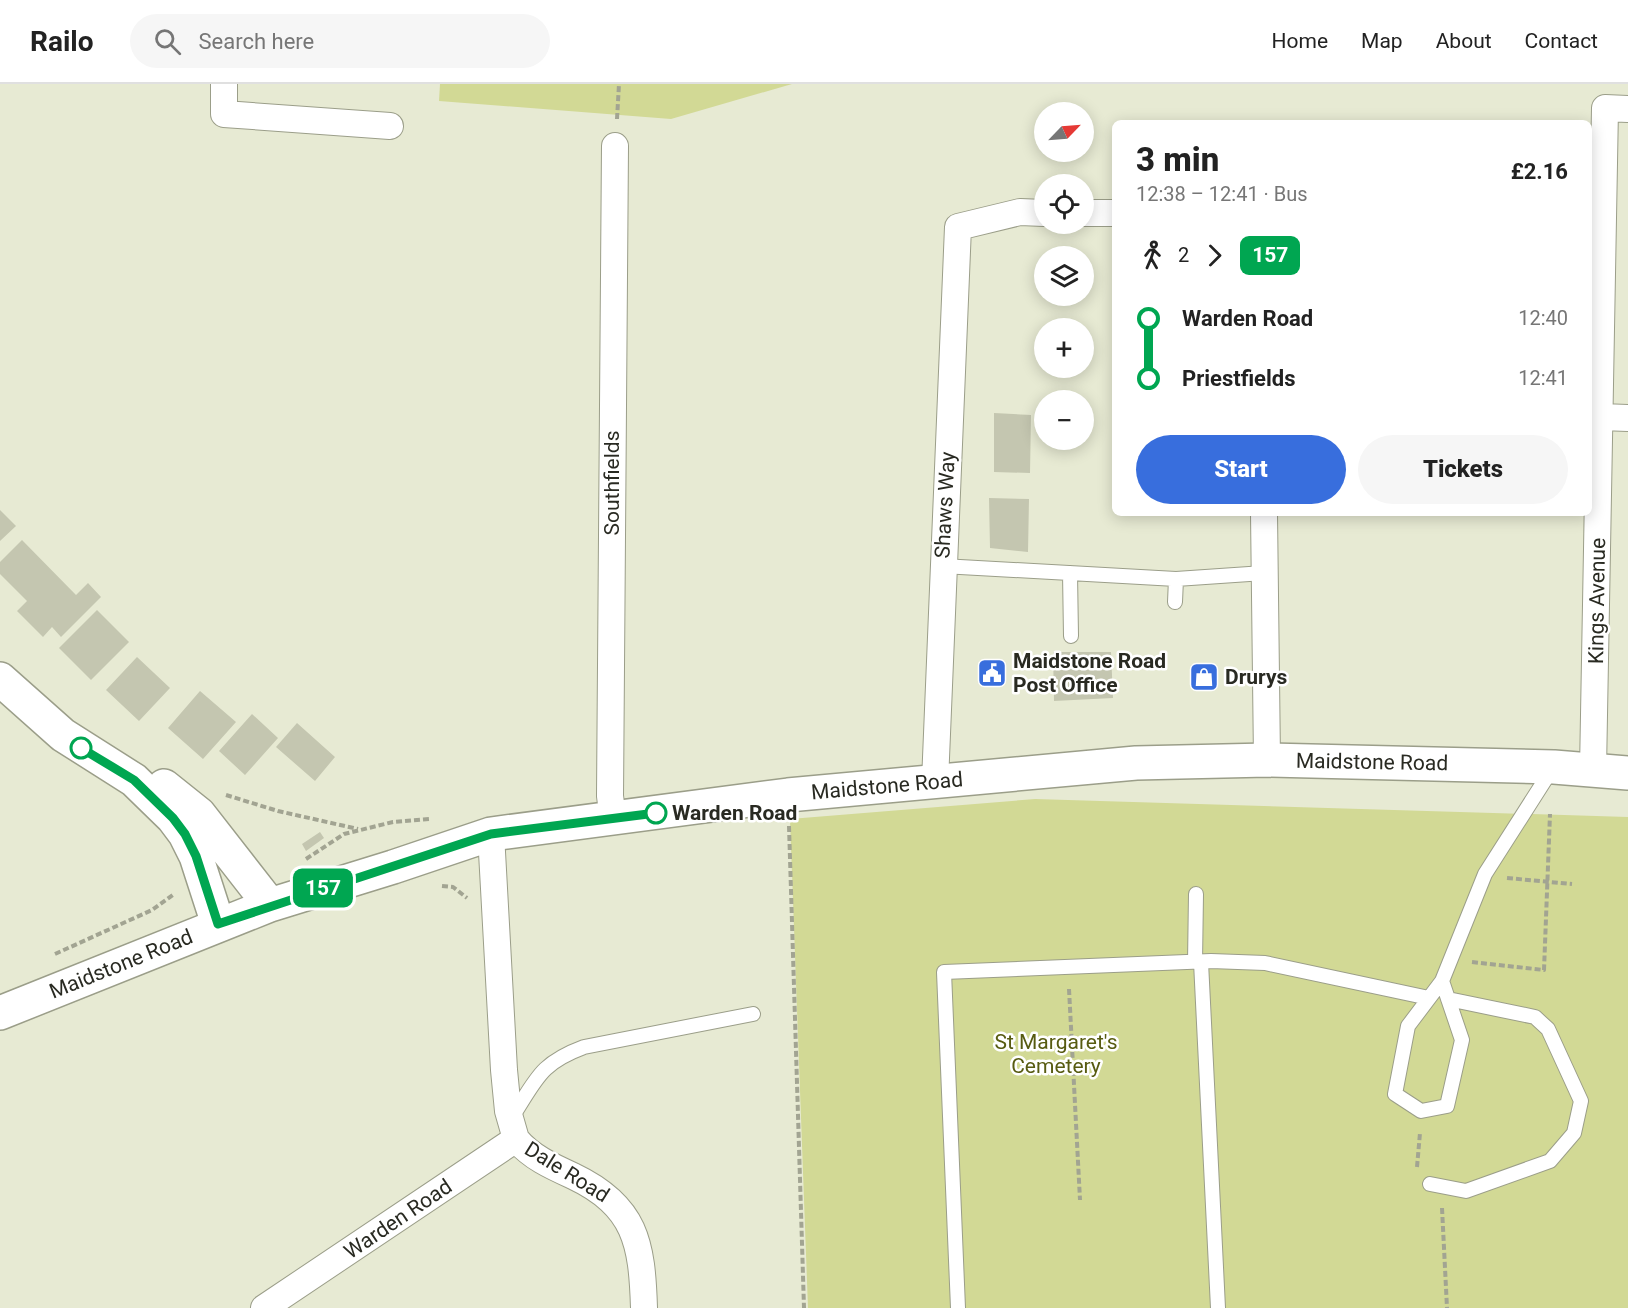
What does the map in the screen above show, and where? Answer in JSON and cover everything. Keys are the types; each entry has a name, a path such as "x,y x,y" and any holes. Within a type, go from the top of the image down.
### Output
{"main road":[{"path":"0,679 63,735 134,780 169,813 185,834 202,872 218,924"},
{"name":"Maidstone Road","path":"0,1013 270,905 491,834 788,795 1136,763 1267,760 1554,766 1628,773"},
{"path":"134,780 155,780 190,805 225,845 270,905"}],"street":[{"path":"224,84 224,114 390,126"},
{"name":"Kings Avenue","path":"1593,770 1601,417 1596,138 1616,109"},
{"name":"Southfields","path":"613,819 610,796 615,146"},
{"name":"Shaws Way","path":"935,782 942,566 958,228 1020,213 1034,213"},
{"path":"1094,213 1112,213"},
{"path":"1601,417 1628,418"},
{"path":"1264,516 1267,760"},
{"path":"491,834 504,1070 508,1111 516,1138"},
{"name":"Warden Road","path":"264,1308 516,1138"},
{"name":"Dale Road","path":"516,1138 537,1158 590,1184 617,1205 630,1225 638,1248 644,1308"}],"lane":[{"path":"942,566 1176,579 1264,573"},
{"path":"1070,573 1071,636"},
{"path":"1175,602 1176,579"},
{"path":"1442,981 1462,1040 1447,1106 1421,1111 1395,1094 1408,1026 1442,981 1485,874 1554,766"},
{"path":"1196,894 1218,1308"},
{"path":"958,1308 944,972 1198,962 1265,963 1429,998"},
{"path":"1435,1185 1466,1191 1550,1161 1574,1133 1581,1101 1548,1029 1535,1017 1448,999"},
{"path":"516,1138 514,1114 544,1068 561,1056 584,1047 753,1014"}],"path":[{"path":"615,146 619,84"},
{"path":"1450,959 1544,970 1551,805 1536,793"},
{"path":"222,794 278,811 361,830"},
{"path":"788,795 804,1308"},
{"path":"301,862 341,835 393,822 434,819"},
{"path":"1485,874 1572,884"},
{"path":"433,887 453,887 465,896 472,906"},
{"path":"54,954 161,905 177,889"},
{"path":"1068,967 1080,1200"},
{"path":"1421,1111 1417,1168 1435,1185 1447,1308"}],"green space":[{"path":"440,84 792,84 671,119 439,101"},
{"name":"St Margaret's Cemetery","path":"1035,799 1628,817 1628,1308 808,1308 790,819"}],"building":[{"path":"994,413 1031,415 1030,473 994,472"},
{"path":"989,498 1029,499 1028,552 990,548"},
{"path":"0,510 16,526 0,541"},
{"path":"22,540 76,595 88,583 101,597 61,637 52,627 43,637 17,611 27,601 0,574 0,562"},
{"path":"97,610 129,642 91,680 59,648"},
{"path":"1053,652 1111,652 1113,698 1054,701"},
{"path":"137,657 170,688 139,721 106,690"},
{"path":"200,691 236,722 203,759 168,728"},
{"path":"252,714 278,738 245,775 219,751"},
{"path":"297,723 335,757 315,781 276,747"},
{"path":"320,832 324,838 306,851 302,844"}],"bus line":[{"name":"157","path":"81,748 134,780 173,818 185,834 196,856 218,924 491,834 656,813"}],"place":[{"name":"Maidstone Road Post Office","path":"992,673"},
{"name":"Drurys","path":"1204,677"},
{"name":"Warden Road","path":"656,813"}]}
